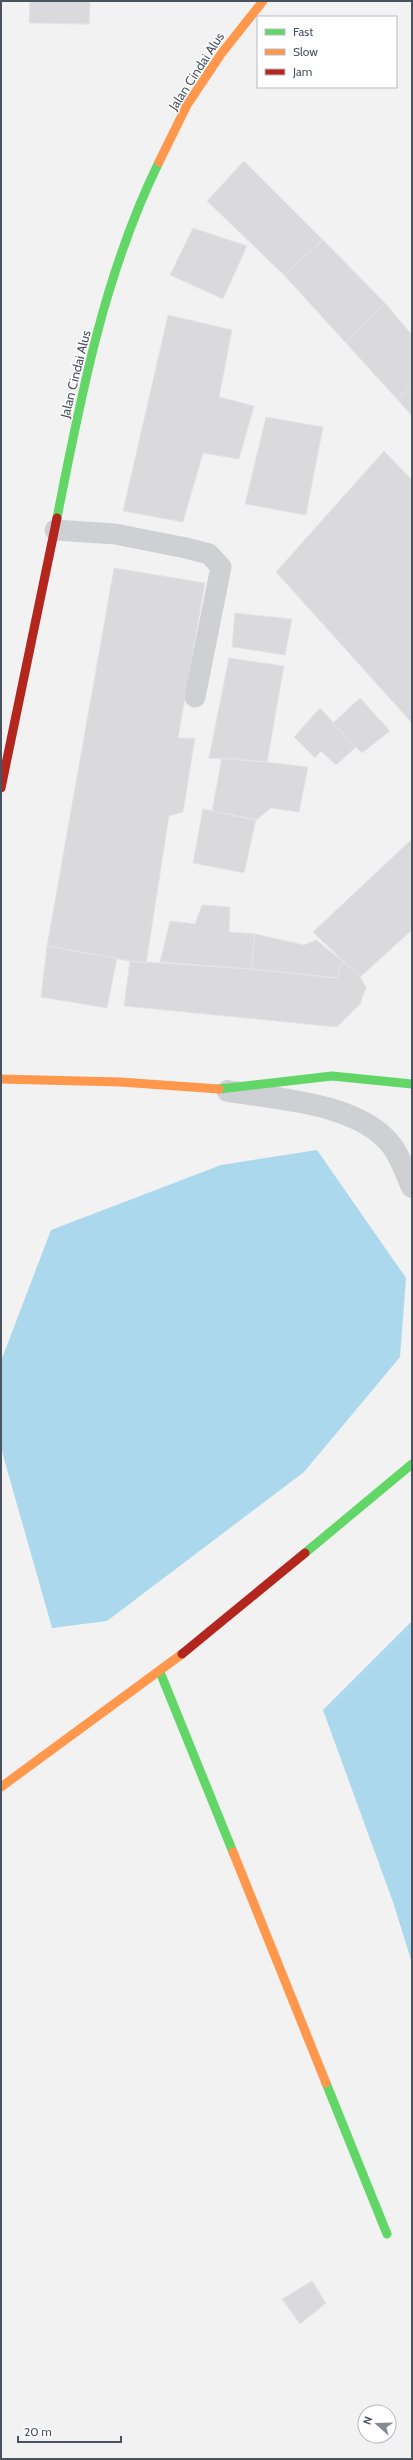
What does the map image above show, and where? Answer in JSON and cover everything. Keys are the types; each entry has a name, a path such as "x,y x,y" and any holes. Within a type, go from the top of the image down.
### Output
{"street":[{"name":"Jalan Cindai Alus","path":"1,788 76,423 106,300 129,230 142,197 187,105 220,54 263,1"},
{"path":"221,1089 332,1076 412,1084"},
{"path":"1,1079 120,1082 221,1089 308,1105 366,1122 378,1131 393,1147 412,1187"},
{"path":"1,1787 160,1672 412,1464"},
{"path":"160,1672 387,2234"}],"lane":[{"path":"55,530 115,534 186,548 209,554 221,567 195,696"}],"water":[{"path":"317,1150 406,1278 400,1357 304,1472 107,1621 52,1628 1,1448 1,1361 51,1230 221,1165"},
{"path":"412,1621 412,1963 393,1902 323,1710"}],"building":[{"path":"30,1 90,1 89,24 29,23"},
{"path":"244,161 323,240 284,275 207,201"},
{"path":"193,228 247,246 223,299 170,275"},
{"path":"323,240 385,303 346,343 284,275"},
{"path":"385,303 412,335 412,386 397,399 346,343"},
{"path":"168,315 232,330 219,397 254,406 239,459 203,453 183,522 123,511"},
{"path":"412,386 412,416 397,399"},
{"path":"266,417 323,427 306,515 245,504"},
{"path":"384,451 412,480 412,723 276,572"},
{"path":"114,568 205,583 178,738 195,738 183,812 169,816 146,964 47,946"},
{"path":"235,613 292,619 285,655 232,647"},
{"path":"229,658 284,666 267,762 209,758"},
{"path":"360,698 390,731 362,753 332,724"},
{"path":"320,708 356,747 336,765 321,751 315,758 294,737"},
{"path":"222,757 308,767 299,812 271,808 256,820 212,811"},
{"path":"203,809 256,820 244,873 193,863"},
{"path":"412,839 412,930 360,977 313,932"},
{"path":"202,905 230,907 229,932 255,934 251,969 160,962 170,921 195,924"},
{"path":"255,934 304,945 316,940 343,961 337,978 251,969"},
{"path":"47,946 117,958 107,1008 41,997"},
{"path":"130,961 251,969 337,978 343,961 360,977 366,987 360,1004 337,1027 124,1006"},
{"path":"312,2281 326,2303 300,2324 282,2299"}],"traffic: fast":[{"path":"57,518 75,427 96,336 123,248 140,204 159,162"},
{"path":"219,1089 332,1076 412,1084"},
{"path":"305,1553 412,1464"},
{"path":"160,1672 233,1852"},
{"path":"326,2083 387,2234"}],"traffic: slow":[{"path":"159,162 187,105 221,54 263,1"},
{"path":"1,1079 120,1082 219,1089"},
{"path":"1,1787 182,1654"},
{"path":"233,1852 326,2083"}],"traffic: jam":[{"path":"1,788 57,518"},
{"path":"182,1654 305,1553"}]}
